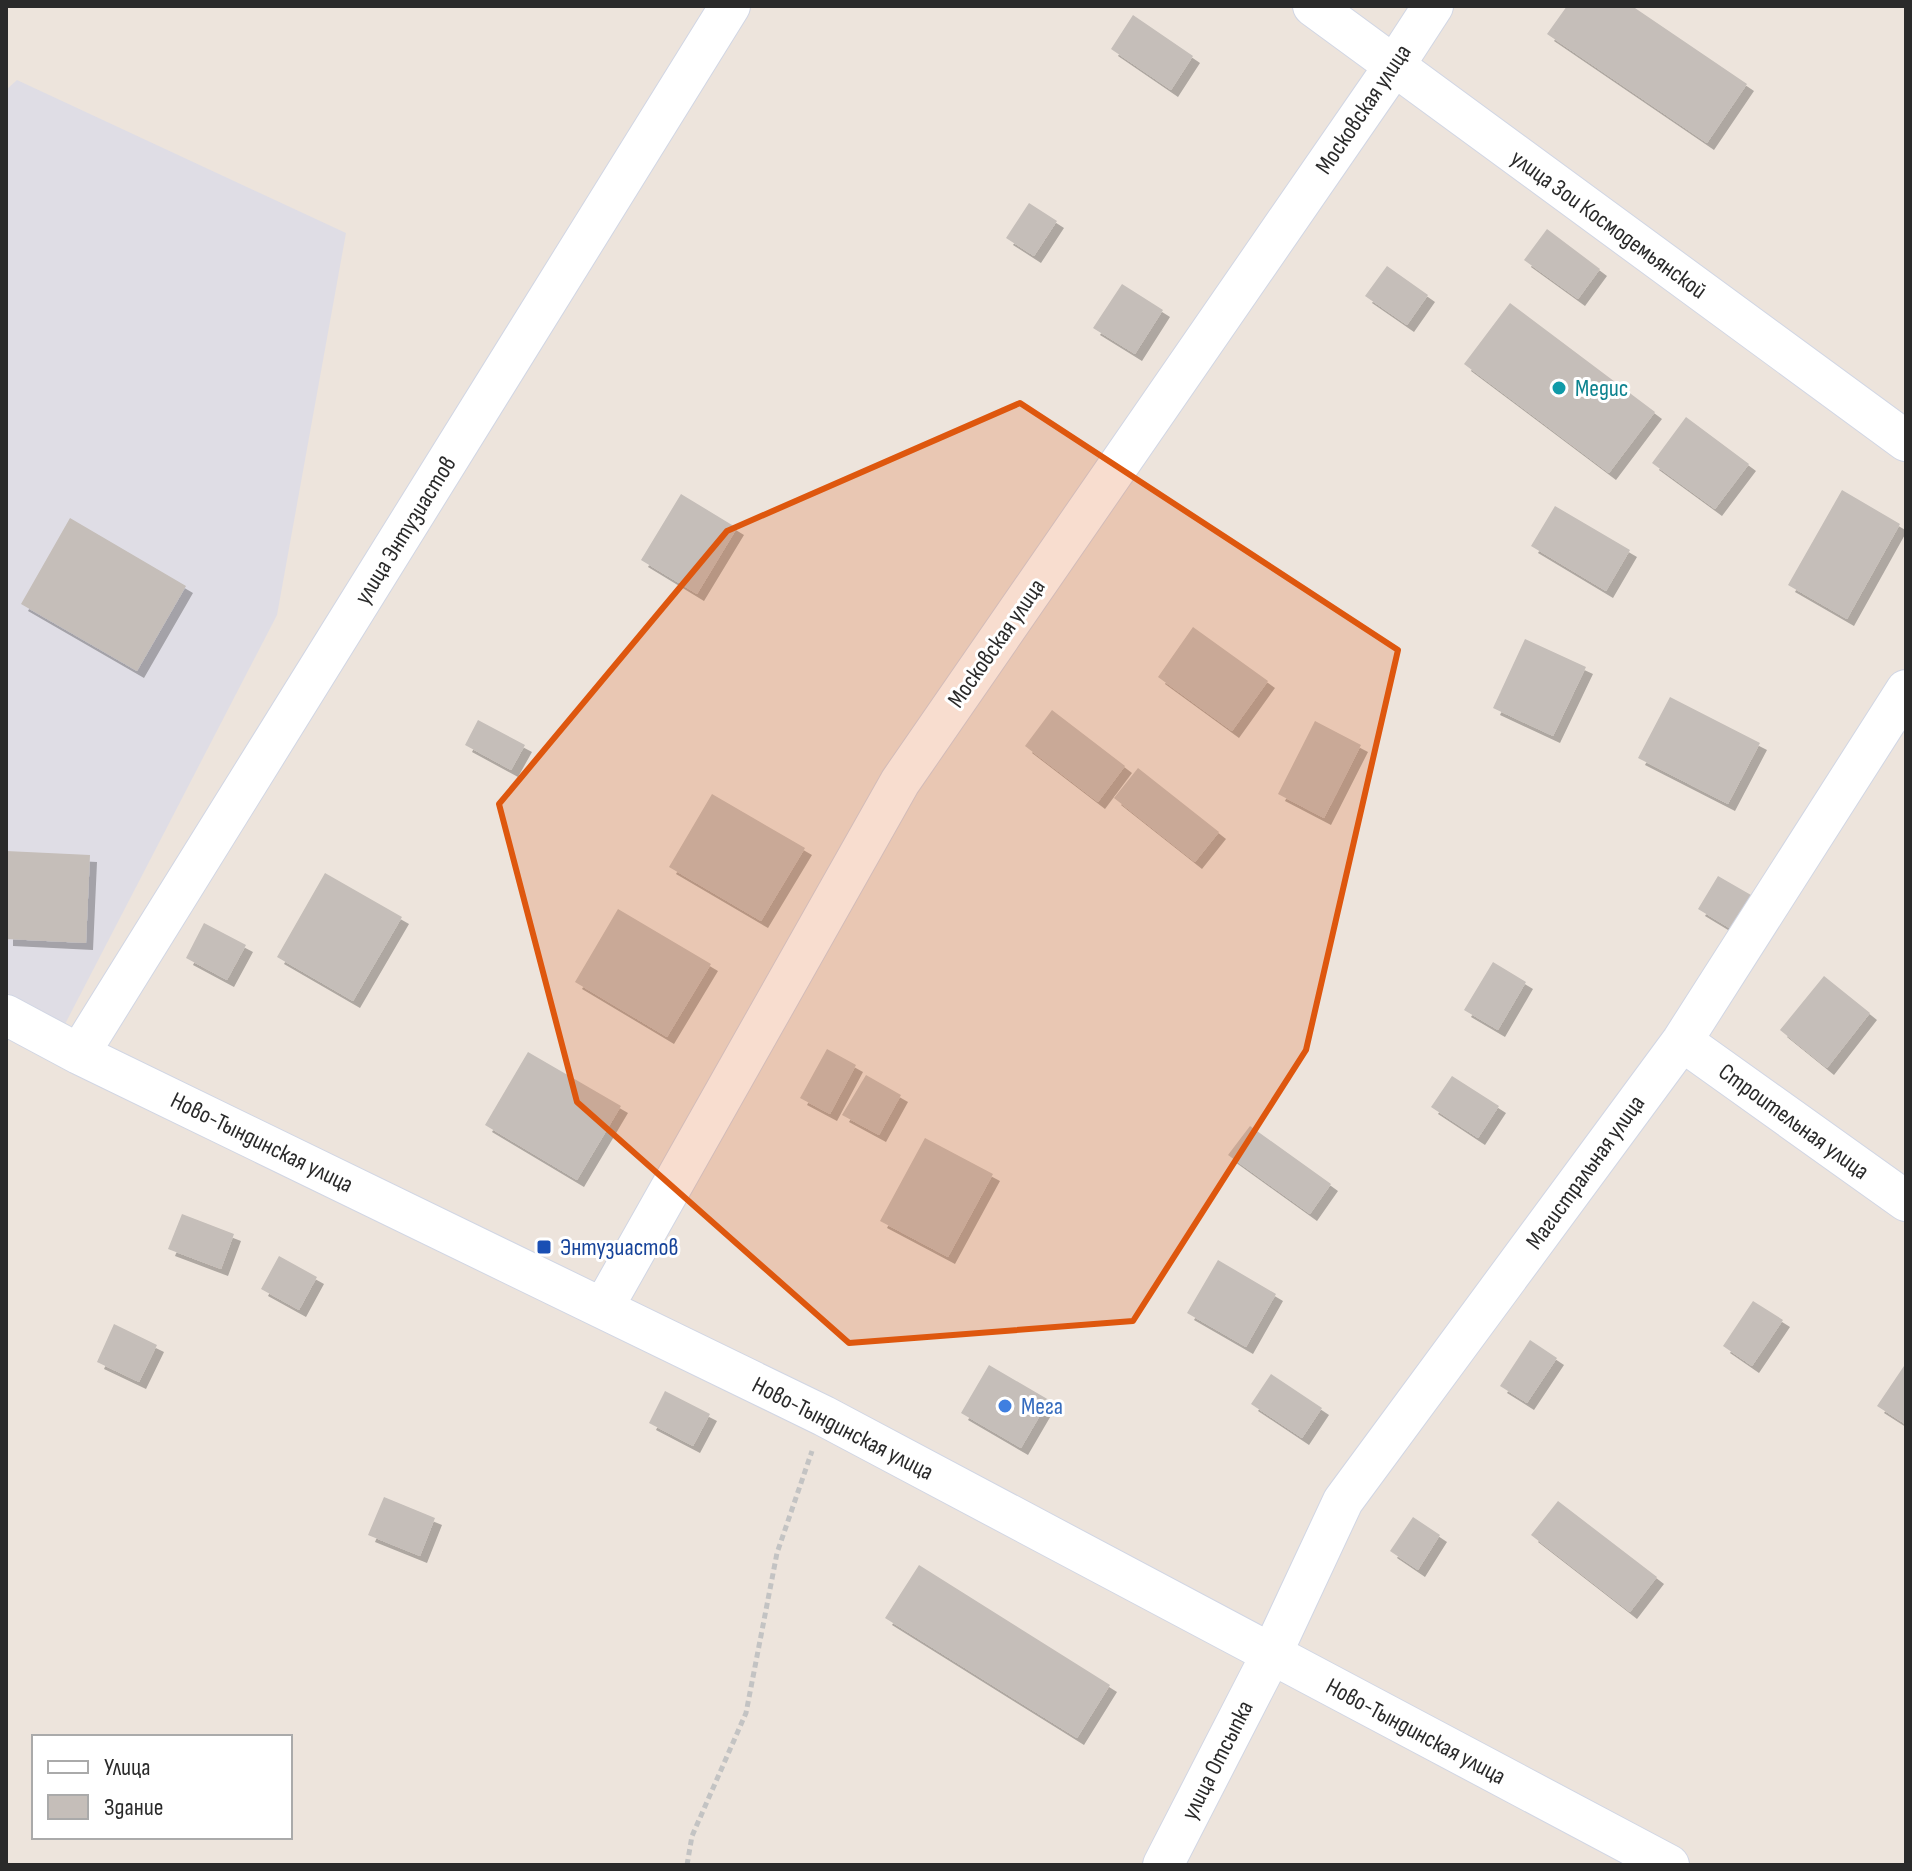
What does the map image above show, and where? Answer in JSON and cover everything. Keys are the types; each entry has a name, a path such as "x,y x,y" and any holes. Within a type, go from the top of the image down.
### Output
{"street":[{"name":"улица Энтузиастов","path":"79,1054 730,6"},
{"name":"улица Зои Космодемьянской","path":"1313,6 1906,441"},
{"name":"Московская улица","path":"603,1308 900,782 1433,6"},
{"name":"Магистральная улица","path":"1271,1655 1343,1501 1682,1041 1906,690"},
{"name":"Ново-Тындинская улица","path":"6,1015 79,1054 824,1416 1669,1865"},
{"name":"Строительная улица","path":"1682,1041 1906,1201"},
{"name":"улица Отсыпка","path":"1163,1865 1271,1655"}],"path":[{"path":"687,1865 692,1836 746,1713 777,1553 824,1416"}],"highlighted area":[{"path":"1020,403 1398,650 1306,1050 1133,1321 849,1343 577,1102 499,804 727,531"}],"shaded area":[{"path":"17,80 346,233 277,615 64,1026 6,992 6,90"}],"building":[{"path":"1567,6 1632,6 1747,84 1707,143 1547,34"},
{"path":"1133,15 1193,56 1171,90 1111,49"},
{"path":"1029,203 1057,221 1034,256 1006,238"},
{"path":"1547,229 1600,269 1578,299 1524,260"},
{"path":"1387,266 1428,295 1407,325 1365,296"},
{"path":"1122,284 1163,310 1135,354 1093,328"},
{"name":"Медис","path":"1510,303 1655,412 1609,473 1464,364"},
{"path":"1686,417 1749,464 1715,509 1652,463"},
{"path":"1842,490 1900,524 1847,619 1788,585"},
{"path":"681,494 737,528 697,594 641,560"},
{"path":"1555,506 1630,550 1606,591 1531,546"},
{"path":"70,518 186,586 137,671 21,604"},
{"path":"1193,627 1268,681 1232,731 1158,677"},
{"path":"1525,639 1586,667 1553,736 1493,708"},
{"path":"1670,697 1760,743 1728,804 1638,758"},
{"path":"1052,710 1125,766 1098,802 1025,746"},
{"path":"478,720 525,745 511,770 465,745"},
{"path":"1315,721 1361,745 1324,818 1278,794"},
{"path":"1138,768 1219,832 1195,862 1114,798"},
{"path":"712,794 805,848 761,921 669,867"},
{"path":"6,851 90,855 86,943 6,939"},
{"path":"325,873 402,917 353,1001 277,957"},
{"path":"1718,876 1751,895 1731,929 1698,909"},
{"path":"618,909 711,964 667,1037 575,982"},
{"path":"204,923 246,945 227,980 186,958"},
{"path":"1493,962 1526,982 1498,1030 1464,1010"},
{"path":"1824,976 1870,1013 1827,1068 1780,1030"},
{"path":"827,1049 856,1065 830,1114 800,1098"},
{"path":"528,1052 621,1106 577,1180 485,1125"},
{"path":"866,1075 901,1095 879,1135 842,1115"},
{"path":"1452,1076 1499,1106 1478,1138 1431,1107"},
{"path":"1250,1126 1331,1184 1310,1214 1228,1155"},
{"path":"925,1138 993,1174 948,1257 880,1221"},
{"path":"182,1214 234,1234 221,1269 168,1249"},
{"path":"279,1256 317,1277 299,1310 261,1289"},
{"path":"1218,1260 1276,1294 1246,1347 1187,1313"},
{"path":"1753,1301 1783,1320 1752,1366 1723,1346"},
{"path":"114,1324 157,1345 139,1382 97,1362"},
{"path":"1530,1340 1557,1358 1527,1403 1500,1386"},
{"path":"1906,1363 1906,1422 1905,1424 1877,1406"},
{"name":"Мега","path":"989,1365 1049,1400 1021,1448 961,1413"},
{"path":"1271,1374 1322,1408 1302,1438 1251,1404"},
{"path":"665,1391 710,1414 693,1446 649,1423"},
{"path":"384,1497 435,1518 420,1556 368,1535"},
{"path":"1558,1501 1657,1577 1630,1612 1531,1535"},
{"path":"1413,1517 1440,1535 1418,1570 1390,1551"},
{"path":"919,1565 1110,1685 1077,1738 885,1618"}],"place":[{"name":"Медис","path":"1559,388"},
{"name":"Энтузиастов","path":"544,1247"},
{"name":"Мега","path":"1005,1406"}]}
